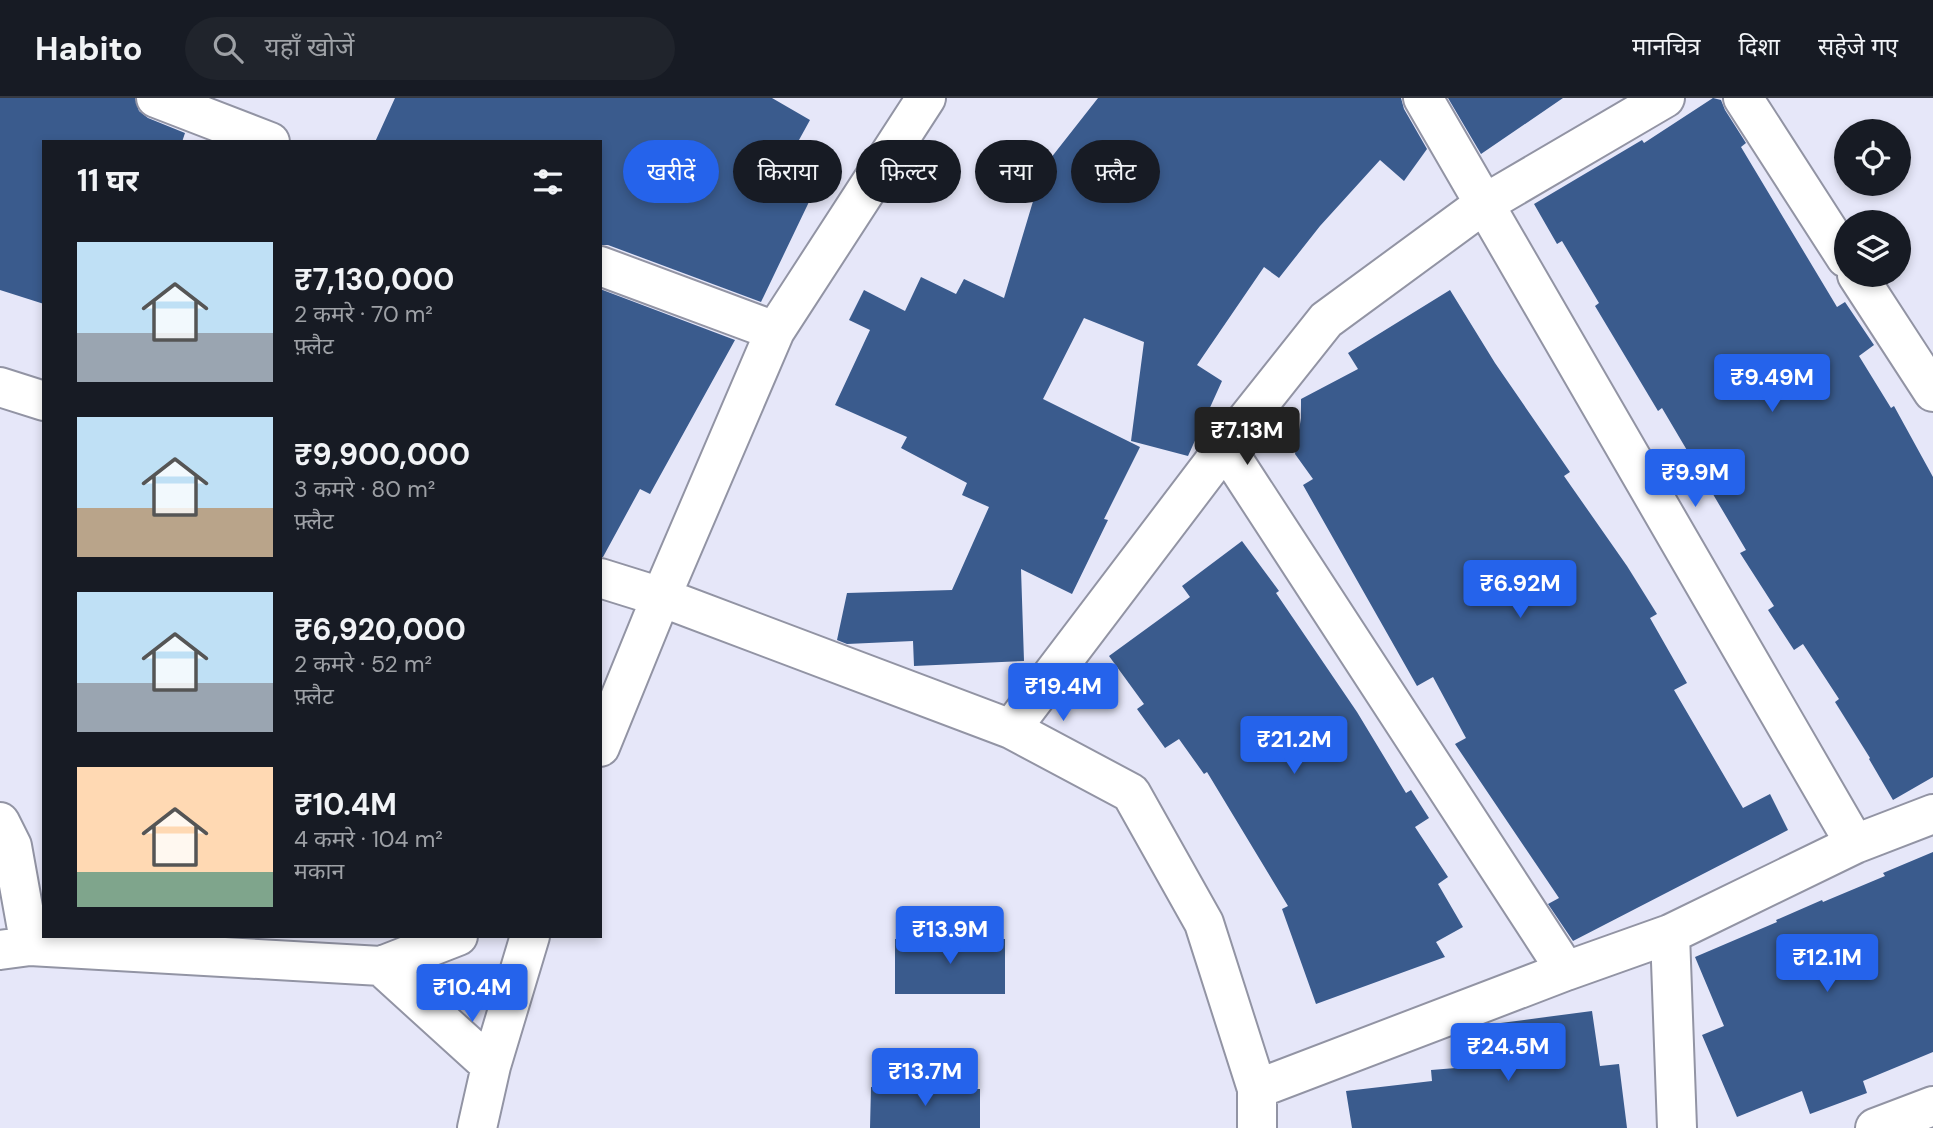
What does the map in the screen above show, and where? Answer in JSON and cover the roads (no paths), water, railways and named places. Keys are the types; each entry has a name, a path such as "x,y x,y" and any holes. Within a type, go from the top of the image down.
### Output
{"street":[{"path":"156,98 197,118 264,140"},
{"path":"602,742 775,331 926,98"},
{"path":"1423,98 1855,844"},
{"path":"1010,729 1225,447 1326,320 1484,204 1665,98"},
{"path":"1757,103 1834,237"},
{"path":"602,267 775,331"},
{"path":"1865,287 1933,392"},
{"path":"0,387 42,400"},
{"path":"1225,447 1566,971"},
{"path":"602,579 661,597 1010,729 1131,793 1204,923 1257,1089 1257,1128"},
{"path":"1257,1089 1670,934 1855,844 1933,814"},
{"path":"0,822 12,846 15,948 382,966 453,938"},
{"path":"1670,934 1677,1128"},
{"path":"477,1128 491,1066 529,938"},
{"path":"382,966 491,1066"},
{"path":"1875,1128 1933,1106"}]}
